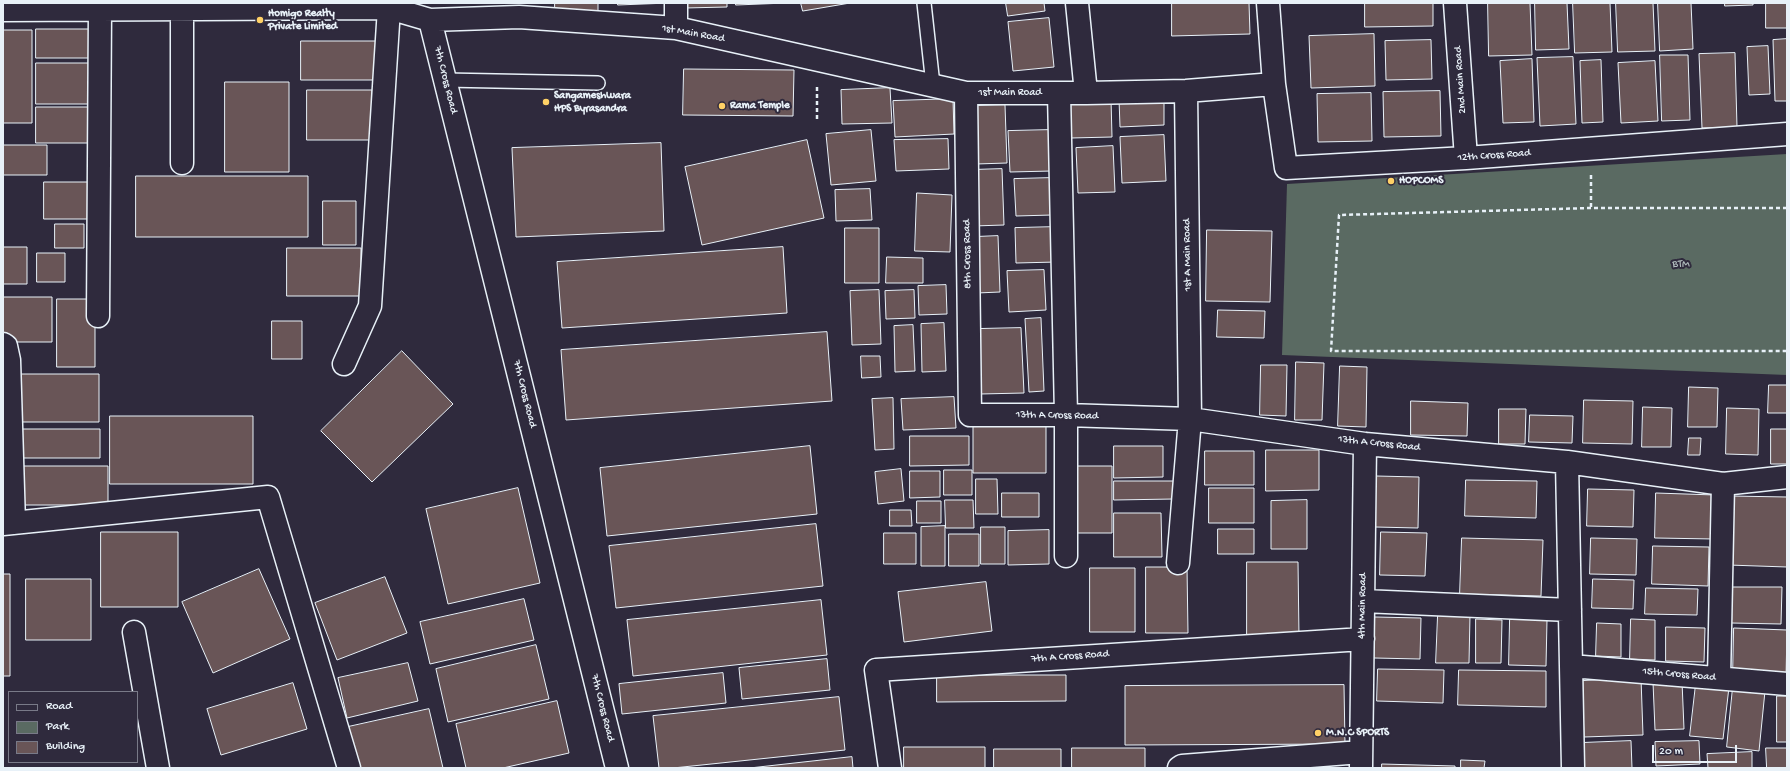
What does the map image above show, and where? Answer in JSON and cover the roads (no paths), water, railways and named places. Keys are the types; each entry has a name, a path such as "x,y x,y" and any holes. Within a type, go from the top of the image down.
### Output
{"street":[{"path":"676,3 676,28"},
{"path":"1077,3 1086,94"},
{"path":"1268,3 1274,84"},
{"name":"2nd Main Road","path":"1455,3 1466,158"},
{"name":"1st Main Road","path":"5,7 100,9 389,8 430,20 528,10 676,28 966,93 1086,94 1186,91 1274,84"},
{"path":"344,364 370,306 389,8"},
{"path":"98,316 100,9"},
{"path":"182,9 182,163"},
{"name":"7th Cross Road","path":"430,20 617,768"},
{"name":"12th Cross Road","path":"1274,84 1286,168 1466,158 1787,134"},
{"name":"1st A Main Road","path":"1178,563 1190,419 1186,91"},
{"name":"8th Cross Road","path":"966,93 970,415"},
{"path":"1059,93 1066,415 1066,556"},
{"path":"3,344 6,346 9,360 8,524 268,497 349,768"},
{"name":"13th A Cross Road","path":"970,415 1066,415 1190,419 1365,444 1567,462 1723,484 1787,478"},
{"name":"4th Main Road","path":"1361,760 1365,444"},
{"path":"1567,462 1573,768"},
{"path":"1718,678 1723,484"},
{"path":"1363,601 1570,610"},
{"path":"134,632 158,768"},
{"name":"7th A Cross Road","path":"890,768 876,670 1363,639"},
{"name":"15th Cross Road","path":"1571,666 1787,684"},
{"path":"1180,768 1182,766 1361,760"}],"lane":[{"path":"924,3 933,86"},
{"path":"445,80 598,83"}],"place":[{"name":"Homigo Realty Private Limited","path":"260,20"},
{"name":"Sangameshwara HPS Byrasandra","path":"546,102"},
{"name":"Rama Temple","path":"722,106"},
{"name":"HOPCOMS","path":"1391,181"},
{"name":"M.N.C SPORTS","path":"1318,733"}],"park label":[{"name":"BTM","path":"1681,265"}]}
